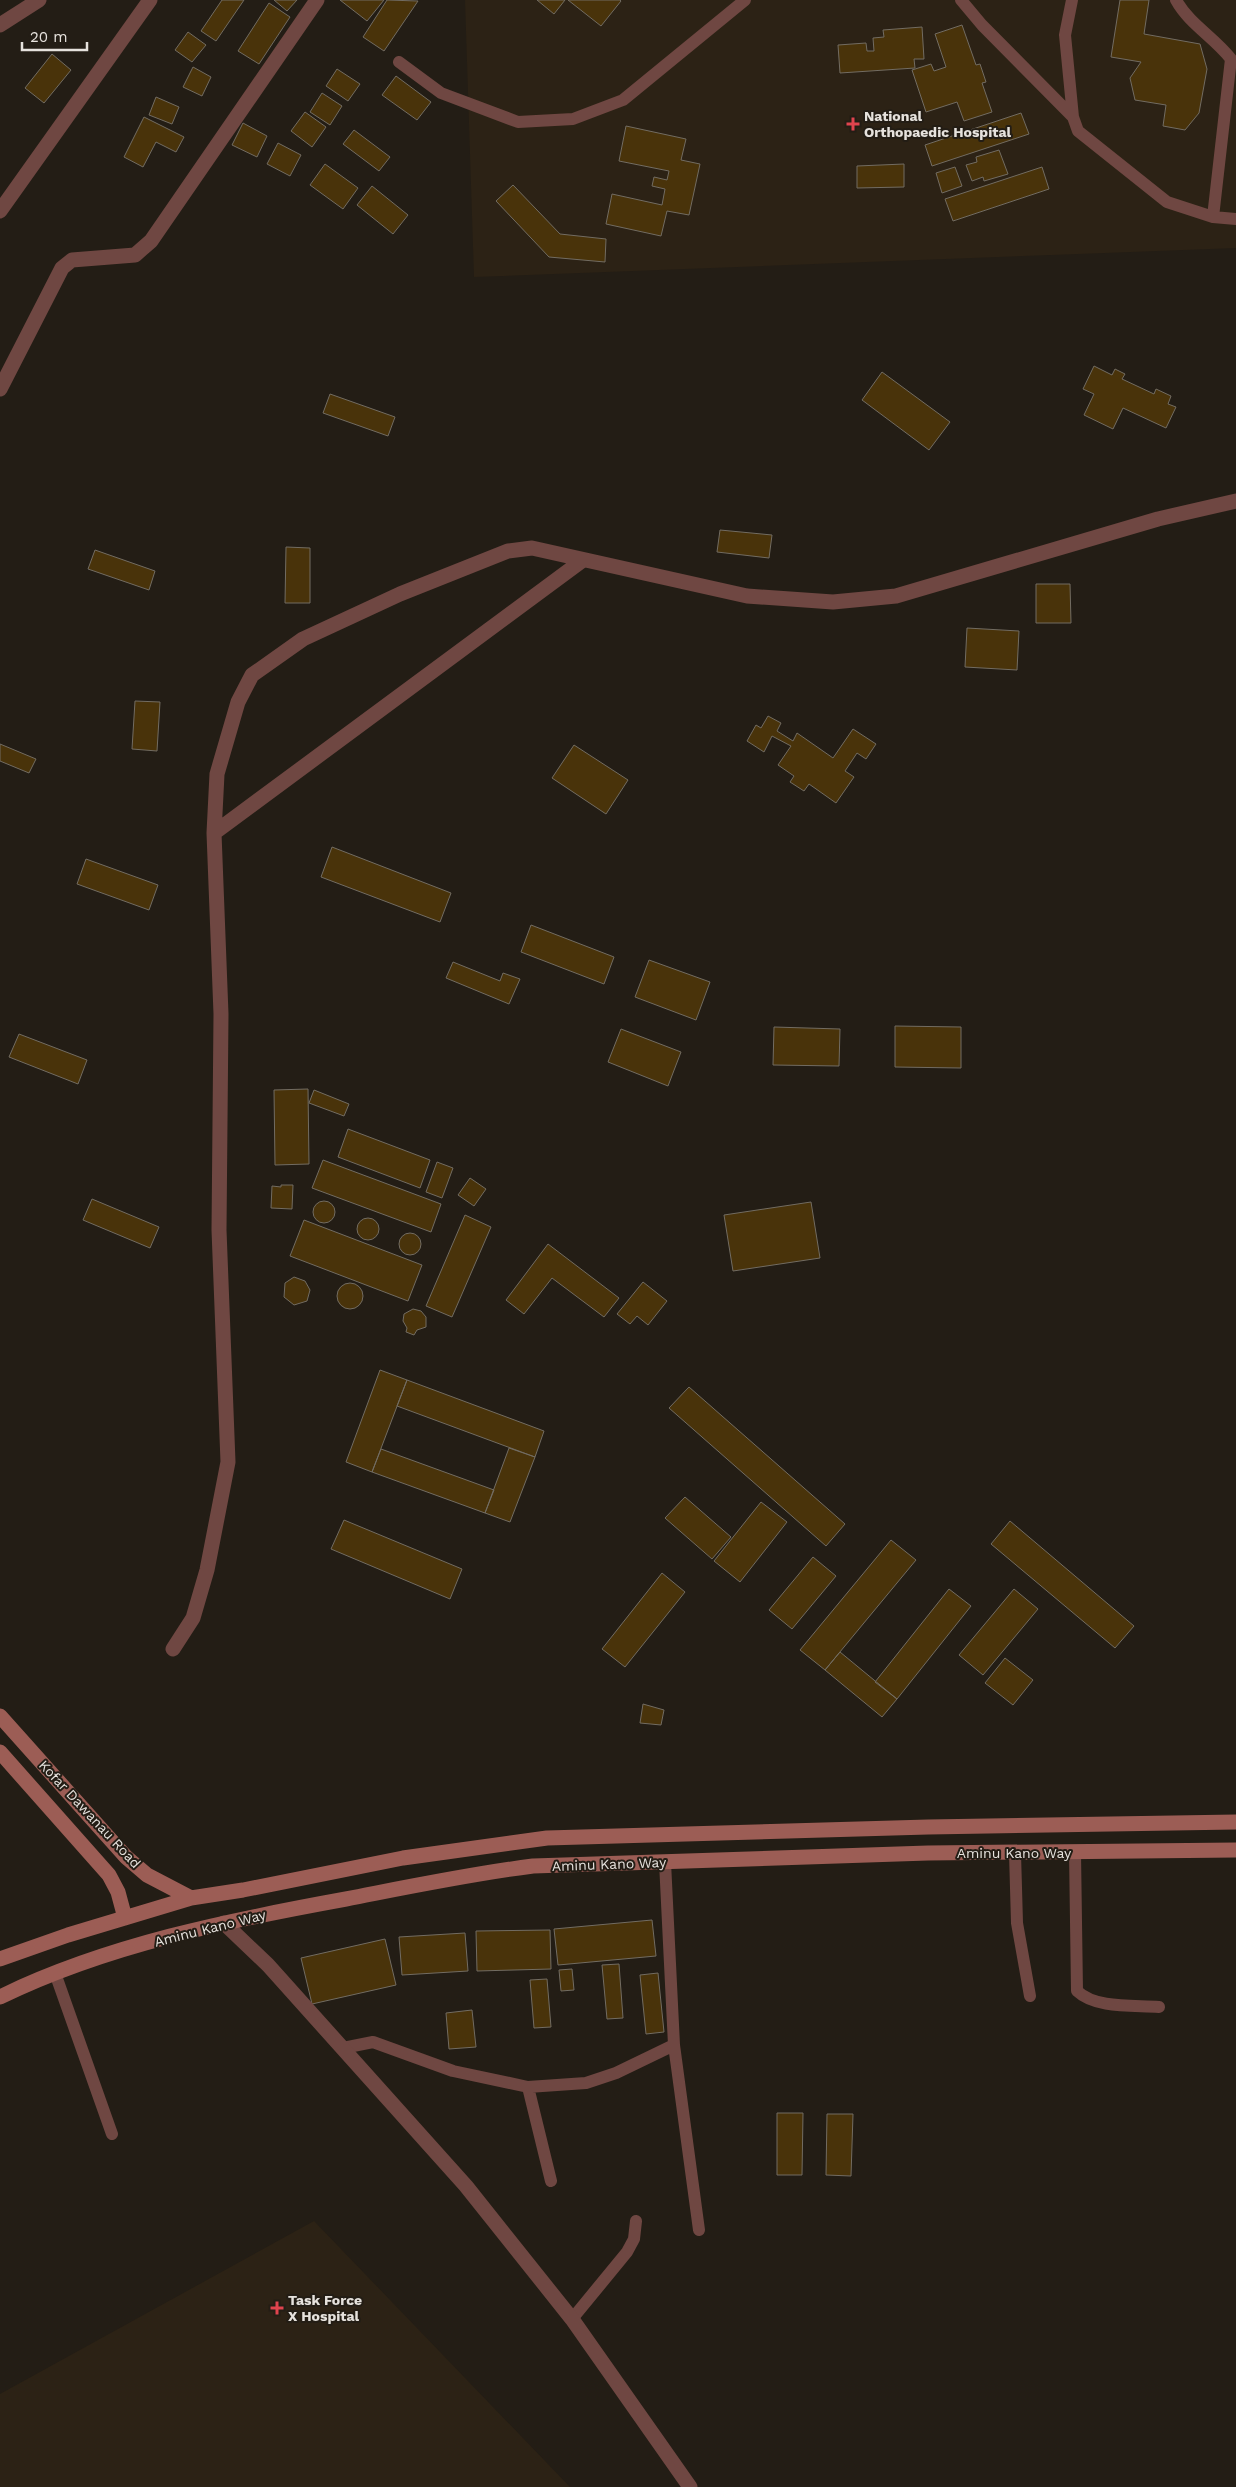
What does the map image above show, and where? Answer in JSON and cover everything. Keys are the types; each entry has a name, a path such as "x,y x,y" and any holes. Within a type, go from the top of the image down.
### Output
{"main road":[{"name":"Kofar Dawanau Road","path":"0,1716 126,1857 147,1875 191,1898"},
{"name":"Kofar Dawanau Road","path":"0,1752 109,1875 118,1892 125,1918"},
{"name":"Aminu Kano Way","path":"0,1959 68,1935 191,1898 243,1890 472,1846 547,1838 928,1827 1236,1822"},
{"path":"928,1827 928,1854"},
{"name":"Aminu Kano Way","path":"0,1997 55,1973 180,1933 481,1873 532,1866 928,1854 1236,1850"}],"street":[{"path":"0,26 39,0"},
{"path":"0,211 150,0"},
{"path":"0,389 62,268 72,260 135,255 151,241 316,0"},
{"path":"173,1649 193,1618 207,1570 228,1462 219,1230 221,1014 214,833 217,774 236,711 252,676 262,666 312,635 400,594 508,551 532,548 747,596 833,602 896,596 1158,519 1236,501"},
{"path":"214,833 583,560"},
{"path":"224,1923 268,1965 466,2186 572,2319 690,2487"}],"lane":[{"path":"399,62 441,93 518,122 573,119 623,100 745,0"},
{"path":"961,0 1073,117"},
{"path":"1072,0 1065,35 1073,117 1078,131 1167,202 1213,217 1236,219"},
{"path":"1176,0 1184,14 1222,47 1231,59 1213,217"},
{"path":"1075,1852 1077,1991 1085,1998 1096,2002 1159,2007"},
{"path":"1015,1853 1016,1923 1030,1996"},
{"path":"665,1862 674,2045 699,2230"},
{"path":"55,1973 112,2134"},
{"path":"343,2048 373,2042 453,2071 528,2087 586,2083 616,2073 674,2045"},
{"path":"528,2087 551,2181"},
{"path":"572,2319 627,2252 634,2239 636,2221"}],"shaded area":[{"name":"National Orthopaedic Hospital","path":"465,0 1236,0 1236,248 474,277"},
{"name":"Task Force X Hospital","path":"314,2221 570,2487 0,2487 0,2394"}],"building":[{"path":"222,0 244,0 216,41 201,31"},
{"path":"274,0 297,0 287,11"},
{"path":"340,0 384,0 367,21"},
{"path":"387,0 418,1 384,51 363,37"},
{"path":"537,0 565,0 554,14"},
{"path":"568,0 620,0 621,1 601,26"},
{"path":"1120,0 1149,0 1144,34 1200,44 1207,69 1199,113 1185,130 1163,126 1166,105 1135,100 1130,78 1141,62 1111,57"},
{"path":"269,3 290,17 259,64 238,51"},
{"path":"962,25 976,65 980,64 986,82 982,83 992,112 964,121 957,102 926,112 912,70 931,64 934,71 946,67 935,34"},
{"path":"922,27 924,59 914,59 915,68 840,73 838,45 866,43 867,51 874,51 873,38 884,37 883,30"},
{"path":"188,32 206,45 192,62 175,50"},
{"path":"52,54 71,70 44,103 25,88"},
{"path":"193,67 211,77 202,96 183,87"},
{"path":"337,69 360,84 348,101 326,86"},
{"path":"396,76 431,102 417,120 382,95"},
{"path":"322,93 342,106 330,125 310,112"},
{"path":"156,97 179,107 172,124 149,115"},
{"path":"305,112 326,127 312,147 291,131"},
{"path":"1021,113 1029,134 932,166 925,145"},
{"path":"144,117 184,137 176,152 156,142 143,167 124,157"},
{"path":"243,123 267,136 257,157 232,145"},
{"path":"626,126 686,139 681,160 700,164 689,215 667,211 661,236 606,224 612,194 662,205 665,189 652,186 654,177 667,180 669,171 619,161"},
{"path":"354,130 390,157 379,171 343,144"},
{"path":"278,143 301,155 290,176 267,164"},
{"path":"999,150 1008,174 984,181 983,177 972,181 966,165 977,162 976,157"},
{"path":"325,164 358,188 343,209 310,185"},
{"path":"904,164 904,187 857,188 857,166"},
{"path":"955,167 962,186 942,193 936,173"},
{"path":"1042,167 1049,189 953,221 945,199"},
{"path":"513,185 560,234 606,239 605,262 549,257 496,201"},
{"path":"372,186 408,215 393,234 357,205"},
{"path":"1094,366 1112,375 1115,369 1125,374 1122,379 1154,394 1156,389 1171,396 1168,404 1176,407 1166,428 1123,408 1113,429 1084,415 1094,394 1083,389"},
{"path":"882,372 950,422 929,450 862,400"},
{"path":"330,394 395,417 388,436 323,413"},
{"path":"720,530 772,535 769,558 717,552"},
{"path":"286,547 310,548 310,603 285,603"},
{"path":"95,550 155,571 149,590 88,569"},
{"path":"1036,584 1070,584 1071,623 1036,623"},
{"path":"967,628 1019,631 1017,670 965,667"},
{"path":"135,701 160,702 157,751 132,749"},
{"path":"768,716 781,723 777,731 793,741 797,733 833,758 853,729 876,744 866,759 857,753 845,771 854,777 836,803 809,784 804,791 790,782 794,776 778,765 791,746 772,736 764,752 747,741 756,725 761,728"},
{"path":"0,744 36,759 29,773 0,761"},
{"path":"574,745 628,780 606,814 552,778"},
{"path":"332,847 451,893 440,922 321,877"},
{"path":"86,859 158,885 149,910 77,884"},
{"path":"531,925 614,957 604,984 521,952"},
{"path":"649,960 710,982 696,1020 635,997"},
{"path":"453,962 500,981 503,973 520,979 509,1004 446,978"},
{"path":"895,1026 961,1027 961,1068 895,1067"},
{"path":"774,1027 840,1029 839,1066 773,1065"},
{"path":"621,1029 681,1052 668,1086 608,1062"},
{"path":"19,1034 87,1060 78,1084 9,1057"},
{"path":"308,1089 309,1164 275,1165 274,1090"},
{"path":"314,1090 349,1104 344,1116 309,1103"},
{"path":"348,1129 430,1160 420,1188 338,1157"},
{"path":"323,1160 441,1204 431,1232 312,1188"},
{"path":"437,1162 453,1168 442,1198 426,1192"},
{"path":"470,1178 486,1189 474,1206 458,1195"},
{"path":"281,1185 293,1185 292,1209 271,1208 272,1186 281,1187"},
{"path":"92,1199 159,1227 150,1248 83,1220"},
{"path":"324,1201 332,1204 335,1212 332,1220 324,1223 316,1220 313,1212 316,1204"},
{"path":"811,1202 820,1258 733,1271 724,1215"},
{"path":"465,1215 491,1227 452,1317 426,1306"},
{"path":"368,1218 376,1221 379,1229 376,1237 368,1240 360,1237 357,1229 360,1221"},
{"path":"304,1220 422,1265 408,1301 290,1256"},
{"path":"410,1233 418,1236 421,1244 418,1252 410,1255 402,1252 399,1244 402,1236"},
{"path":"548,1244 619,1298 604,1317 552,1278 524,1314 506,1300"},
{"path":"294,1277 305,1281 310,1290 307,1301 294,1305 284,1297 285,1283"},
{"path":"643,1282 667,1301 648,1325 637,1316 630,1324 617,1314"},
{"path":"350,1283 359,1287 363,1296 359,1305 350,1309 341,1305 337,1296 341,1287"},
{"path":"413,1309 421,1311 426,1317 426,1327 417,1330 414,1335 406,1332 407,1328 403,1321 404,1314"},
{"path":"380,1370 407,1380 372,1472 346,1462"},
{"path":"407,1380 544,1431 535,1457 397,1406"},
{"path":"689,1387 845,1524 826,1546 669,1408"},
{"path":"509,1448 535,1457 510,1522 485,1513"},
{"path":"381,1449 494,1490 485,1513 372,1472"},
{"path":"685,1497 731,1537 712,1559 665,1518"},
{"path":"761,1502 787,1522 740,1582 714,1561"},
{"path":"344,1520 462,1569 450,1599 331,1549"},
{"path":"1010,1521 1134,1626 1115,1648 991,1544"},
{"path":"891,1540 916,1560 825,1670 800,1650"},
{"path":"813,1557 836,1576 792,1629 769,1610"},
{"path":"662,1573 685,1592 625,1667 602,1649"},
{"path":"949,1589 971,1606 897,1699 875,1682"},
{"path":"1014,1589 1038,1609 983,1675 959,1655"},
{"path":"840,1652 897,1699 882,1717 825,1670"},
{"path":"1005,1658 1033,1680 1013,1705 985,1683"},
{"path":"643,1704 664,1710 661,1725 640,1723"},
{"path":"652,1920 656,1956 558,1965 554,1929"},
{"path":"550,1930 551,1969 477,1971 476,1931"},
{"path":"465,1933 468,1971 402,1975 399,1937"},
{"path":"385,1939 396,1985 312,2004 301,1958"},
{"path":"619,1964 623,2018 607,2019 602,1965"},
{"path":"572,1969 574,1990 561,1991 559,1970"},
{"path":"658,1973 664,2032 646,2034 640,1975"},
{"path":"547,1979 551,2027 534,2028 530,1980"},
{"path":"472,2010 476,2047 449,2049 446,2013"},
{"path":"777,2113 803,2113 802,2175 777,2175"},
{"path":"827,2114 853,2114 851,2176 826,2175"}],"place":[{"name":"National Orthopaedic Hospital","path":"853,124"},
{"name":"Task Force X Hospital","path":"277,2308"}]}
